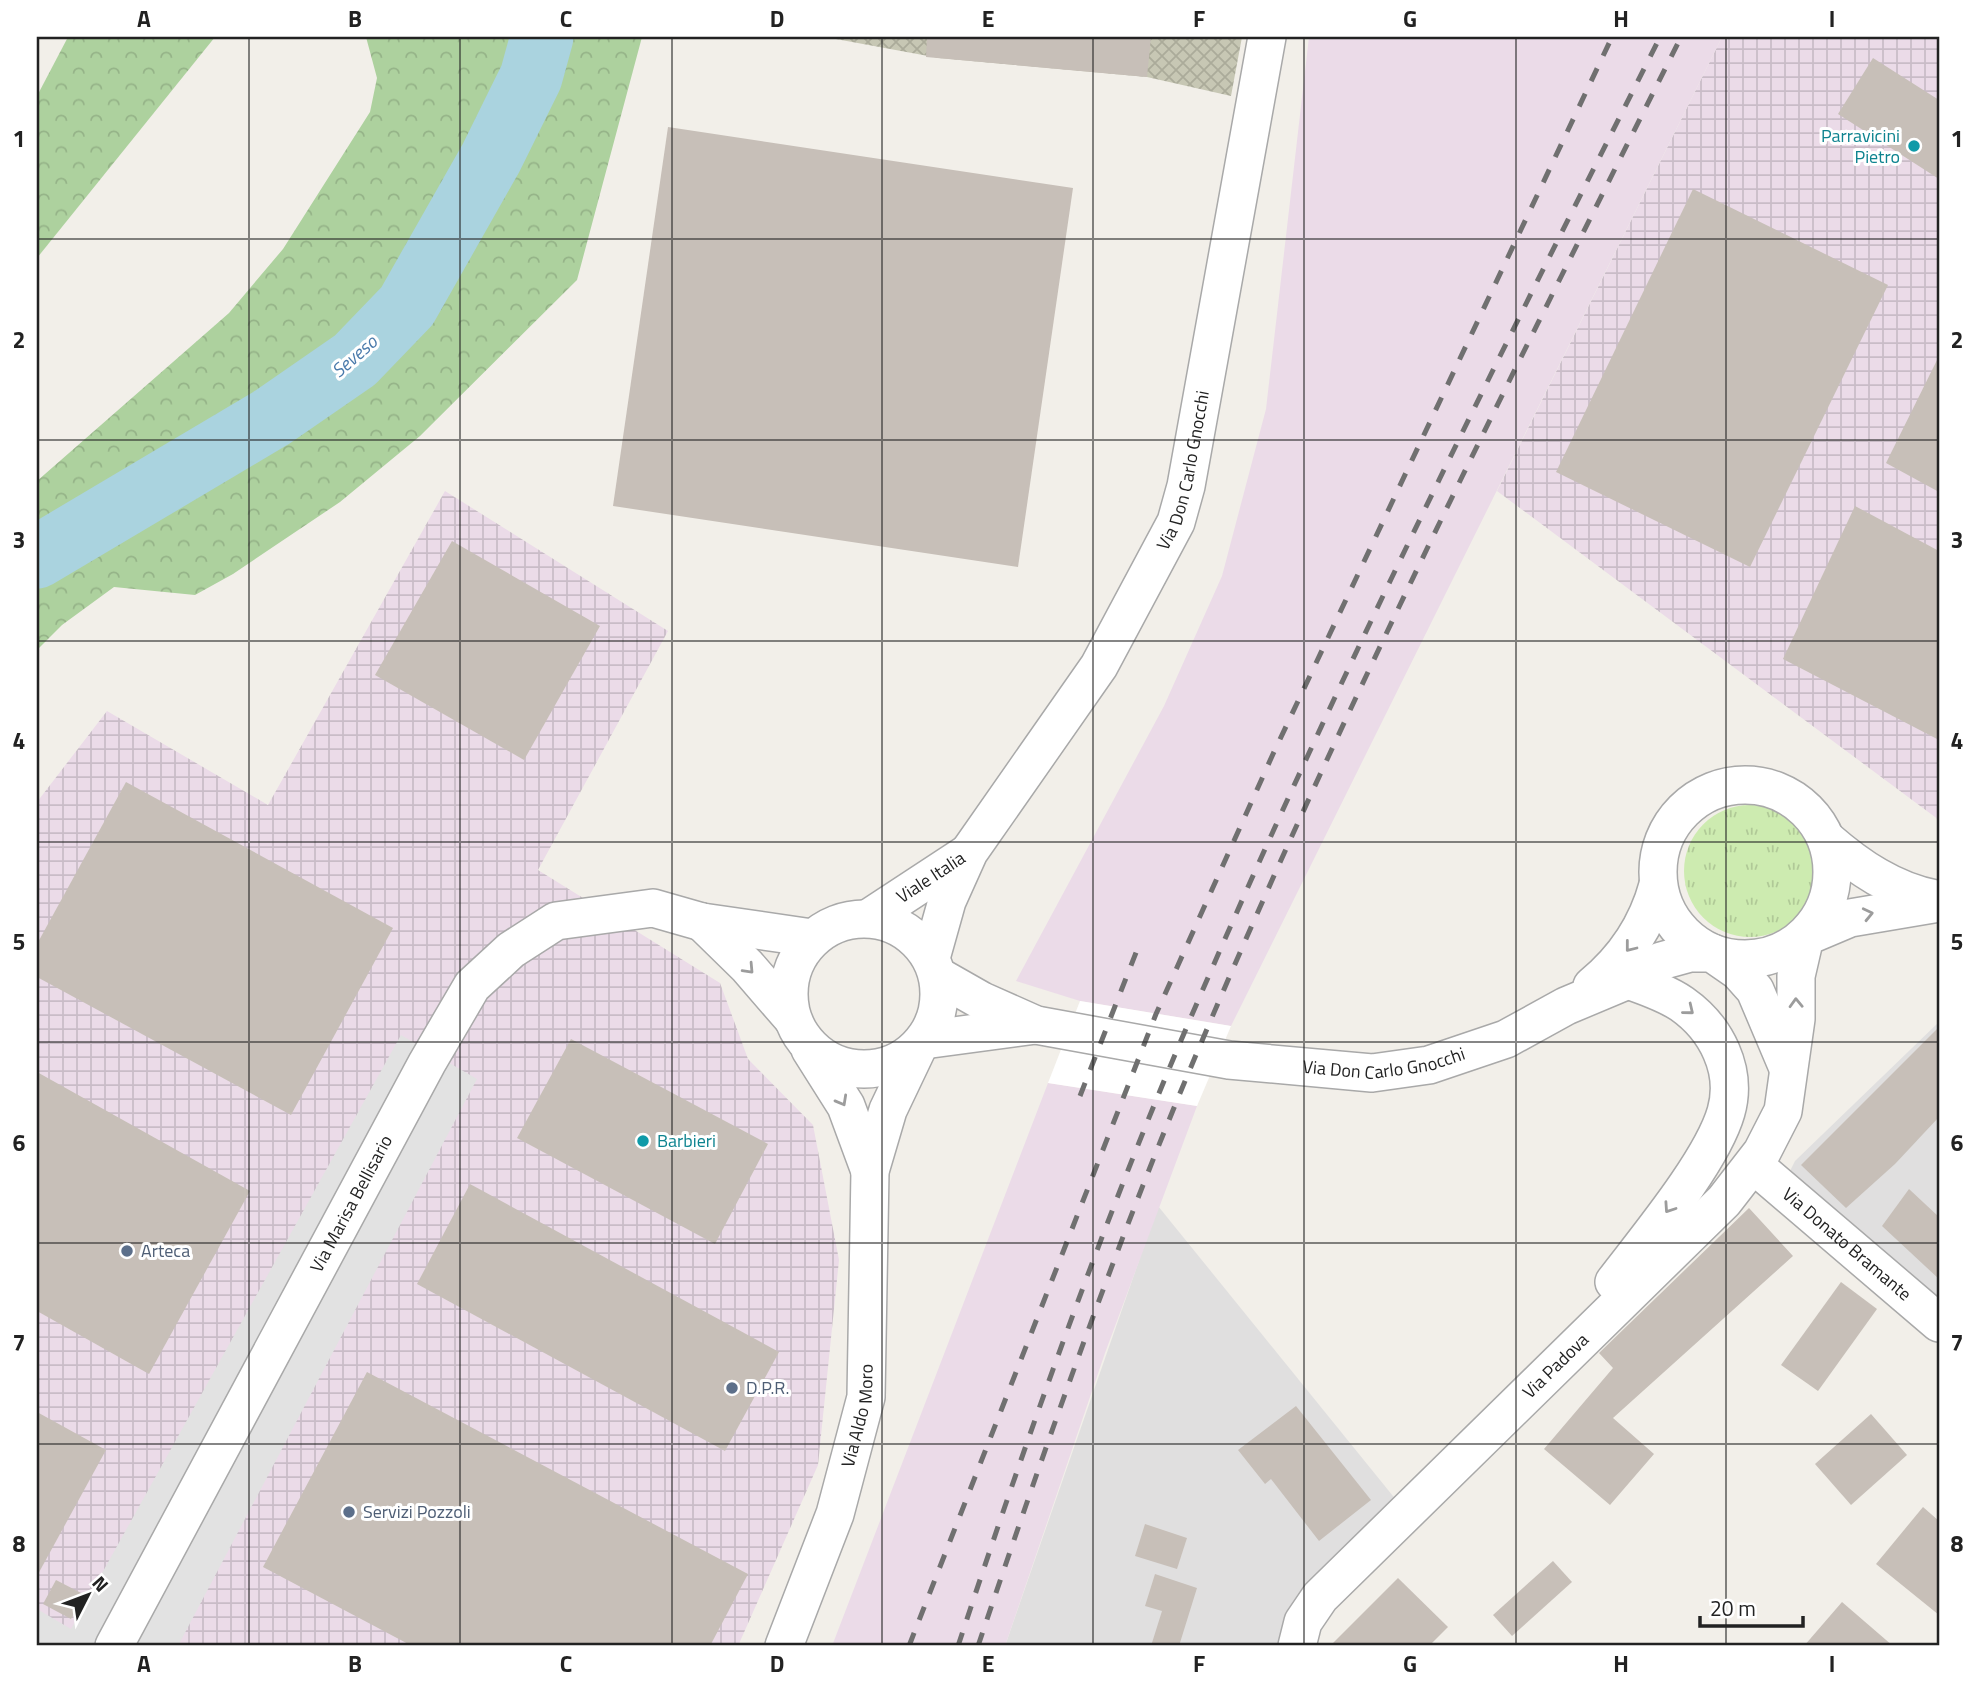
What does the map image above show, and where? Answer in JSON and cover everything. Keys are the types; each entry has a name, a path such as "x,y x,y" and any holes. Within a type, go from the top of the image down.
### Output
{"street":[{"name":"Via Don Carlo Gnocchi","path":"969,852 1099,666 1176,522 1186,486 1267,37"},
{"path":"1566,1006 1595,984 1631,946 1651,911 1658,885 1658,857 1673,822 1685,807 1708,792 1736,784 1764,786 1790,797 1812,816 1827,840 1856,865 1876,877 1939,901"},
{"path":"1805,937 1821,916 1831,892 1833,865 1827,840"},
{"name":"Viale Italia","path":"869,918 969,852"},
{"name":"Viale Italia","path":"934,967 947,901 969,852"},
{"path":"1658,885 1668,914 1686,937 1738,971 1755,990 1788,1069"},
{"path":"1712,953 1736,960 1760,959 1784,951 1805,937 1850,918 1939,901"},
{"name":"Via Marisa Bellisario","path":"114,1646 427,1063 472,986 512,950 556,921 653,908 702,922 812,938"},
{"path":"869,918 894,924 915,938 934,967 940,998 935,1020 921,1044 898,1062 874,1069 849,1068 825,1059 799,1030 788,997 790,975 798,955 812,938 829,926 848,919 869,918"},
{"name":"Via Marisa Bellisario","path":"702,922 747,966 799,1030"},
{"name":"Via Padova","path":"1297,1646 1303,1622 1320,1597 1724,1200 1754,1165 1783,1111 1796,1019 1796,976 1805,937"},
{"name":"Via Don Carlo Gnocchi","path":"934,967 982,1001 1036,1026 1229,1060 1372,1073 1430,1065 1506,1039 1566,1006 1628,980 1677,955 1712,953"},
{"path":"1570,1351 1587,1330 1607,1292 1698,1165 1727,1110 1727,1066 1708,1030 1681,1003 1628,980"},
{"name":"Via Don Carlo Gnocchi","path":"921,1044 1036,1026"},
{"name":"Via Aldo Moro","path":"799,1030 846,1106 870,1171"},
{"name":"Via Aldo Moro","path":"784,1646 835,1514 866,1397 870,1171 888,1110 921,1044"},
{"name":"Via Donato Bramante","path":"1754,1165 1939,1323"}],"shaded area":[{"path":"825,37 1242,37 1231,96 1147,77 939,58"},
{"path":"1309,37 1722,37 1231,1026 1080,1001 1016,981 1164,706 1222,576 1266,409"},
{"path":"1722,37 1939,37 1939,820 1497,491"},
{"path":"445,491 668,631 538,870 720,983 748,1059 813,1125 839,1260 818,1465 738,1646 37,1646 37,802 107,711 268,805"},
{"path":"1939,1022 1939,1304 1792,1178 1790,1171 1795,1161"},
{"path":"401,1035 477,1079 178,1646 37,1646 37,1609 71,1629"},
{"path":"1048,1083 1197,1106 1105,1353 1005,1646 832,1646"},
{"path":"1158,1206 1397,1501 1287,1646 1005,1646"}],"green space":[{"path":"68,37 215,37 37,258 37,96"},
{"path":"366,37 642,37 577,280 420,436 340,502 233,574 195,595 114,587 62,625 37,650 37,481 229,313 283,249 370,112 377,78"},
{"path":"1750,805 1775,810 1796,825 1811,846 1816,871 1811,896 1796,917 1775,932 1750,937 1725,932 1704,917 1689,896 1684,871 1689,846 1704,825 1725,810"}],"pier":[{"path":"1080,1001 1231,1026 1197,1106 1048,1083"}],"building":[{"path":"927,37 1151,37 1147,77 926,57"},
{"name":"Parravicini Pietro","path":"1873,58 1939,100 1939,179 1838,114"},
{"path":"668,127 1073,188 1018,567 613,506"},
{"path":"1693,189 1888,285 1750,567 1556,472"},
{"path":"1939,356 1939,492 1886,463"},
{"path":"1855,506 1939,551 1939,740 1783,659"},
{"path":"452,541 600,626 524,760 375,675"},
{"path":"126,782 393,928 291,1115 37,977 37,944"},
{"path":"1939,1027 1939,1117 1895,1164 1846,1208 1801,1165"},
{"name":"Barbieri","path":"571,1039 768,1144 715,1244 517,1138"},
{"name":"Arteca","path":"37,1072 250,1191 149,1374 37,1311"},
{"path":"470,1184 779,1352 725,1451 417,1284"},
{"path":"1909,1189 1939,1217 1939,1279 1882,1226"},
{"path":"1749,1208 1793,1256 1613,1418 1654,1454 1610,1505 1544,1449 1613,1368 1599,1353"},
{"path":"1841,1282 1877,1309 1818,1391 1781,1365"},
{"path":"367,1372 748,1574 710,1646 412,1646 263,1567"},
{"path":"1296,1406 1371,1500 1319,1541 1271,1479 1265,1484 1238,1450"},
{"path":"37,1412 106,1450 37,1576"},
{"path":"1871,1414 1907,1455 1851,1505 1815,1464"},
{"path":"1923,1507 1939,1521 1939,1615 1876,1564"},
{"path":"1145,1524 1187,1538 1177,1569 1135,1556"},
{"path":"1553,1561 1572,1582 1512,1636 1493,1615"},
{"path":"1155,1574 1197,1588 1179,1646 1151,1646 1162,1611 1145,1606"},
{"path":"1398,1578 1448,1627 1429,1646 1330,1646"},
{"path":"56,1580 85,1595 71,1619 43,1604"},
{"path":"1842,1602 1893,1646 1804,1646"}],"waterway":[{"name":"Seveso","path":"37,557 271,418 355,360 407,306 491,158 531,77 542,37"}],"railway":[{"path":"909,1646 1156,1014 1273,754 1612,37"},
{"path":"958,1646 1068,1329 1127,1172 1191,1017 1359,646 1660,37"},
{"path":"978,1646 1049,1439 1124,1234 1236,963 1295,829 1420,563 1681,37"},
{"path":"1080,1096 1137,950"}],"place":[{"name":"Parravicini Pietro","path":"1914,146"},
{"name":"Barbieri","path":"643,1141"},
{"name":"Arteca","path":"127,1251"},
{"name":"D.P.R.","path":"732,1388"},
{"name":"Servizi Pozzoli","path":"349,1512"}]}
